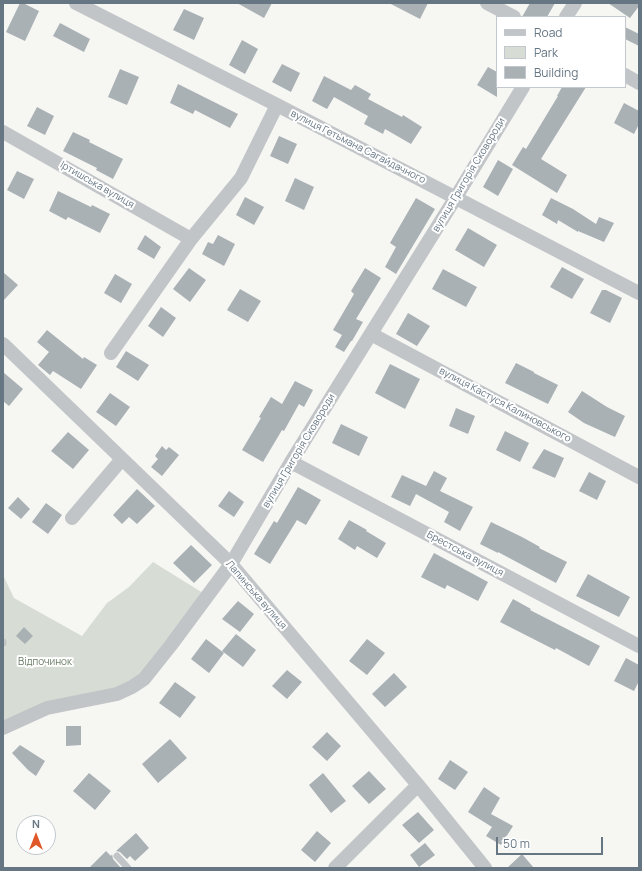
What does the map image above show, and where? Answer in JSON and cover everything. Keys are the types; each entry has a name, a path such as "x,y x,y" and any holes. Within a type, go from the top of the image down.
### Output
{"street":[{"name":"вулиця Гетьмана Сагайдачного","path":"76,3 456,197 639,293"},
{"path":"487,3 512,16"},
{"path":"567,16 575,3"},
{"path":"626,76 639,82"},
{"name":"вулиця Григорія Сковороди","path":"3,728 47,708 117,694 144,679 231,564 291,462 522,88"},
{"path":"112,353 191,239 241,178 277,105"},
{"name":"Іртишська вулиця","path":"3,132 191,239"},
{"name":"вулиця Кастуся Калиновського","path":"371,334 639,476"},
{"name":"Лапинська вулиця","path":"3,344 231,564 418,785 486,868"},
{"path":"72,518 122,459"},
{"name":"Брестська вулиця","path":"291,462 639,646"},
{"path":"335,868 418,785"}],"lane":[{"path":"117,856 128,868"}],"green space":[{"name":"Відпочинок","path":"153,562 203,593 136,679 127,685 3,722 3,575 14,598 82,636 107,603 129,587"}],"building":[{"path":"20,3 39,11 25,41 6,32"},
{"path":"237,3 272,3 264,18"},
{"path":"389,3 428,3 420,19"},
{"path":"530,3 555,3 548,16 523,16"},
{"path":"608,3 639,3 639,6 630,18"},
{"path":"184,9 204,18 194,40 173,30"},
{"path":"60,23 90,39 84,52 53,36"},
{"path":"626,28 639,34 639,46 626,40"},
{"path":"242,40 258,49 245,74 229,65"},
{"path":"282,64 300,73 291,92 272,82"},
{"path":"488,67 496,71 497,97 477,85"},
{"path":"120,69 139,77 127,105 108,97"},
{"path":"324,76 351,90 355,85 371,94 368,99 402,117 403,115 422,127 411,144 385,129 383,134 364,124 368,116 334,97 327,109 312,101"},
{"path":"178,84 238,114 230,128 195,110 193,114 170,103"},
{"path":"561,88 585,88 541,159 567,175 557,193 512,165 523,147 526,149"},
{"path":"624,103 639,111 639,124 634,134 614,123"},
{"path":"37,107 54,116 45,135 27,126"},
{"path":"73,132 123,159 113,179 96,170 97,168 63,151"},
{"path":"279,136 297,144 288,164 270,156"},
{"path":"498,160 513,169 498,196 483,187"},
{"path":"17,171 34,179 24,199 7,190"},
{"path":"295,178 314,187 304,210 285,201"},
{"path":"58,191 91,207 92,205 110,214 100,233 68,217 66,220 49,211"},
{"path":"245,197 264,207 254,225 236,215"},
{"path":"416,198 435,209 396,274 385,267 396,247 390,243"},
{"path":"551,198 573,209 596,224 599,217 614,223 604,242 578,232 558,220 557,224 542,215"},
{"path":"468,228 497,245 484,267 455,250"},
{"path":"145,235 161,247 154,259 137,249"},
{"path":"218,235 235,244 224,266 202,254 208,242 213,244"},
{"path":"562,267 584,279 572,299 550,287"},
{"path":"189,268 206,280 190,302 173,289"},
{"path":"365,268 381,278 356,319 363,322 344,352 335,347 342,335 333,330 354,294 351,291"},
{"path":"443,269 477,287 466,307 432,289"},
{"path":"3,272 18,285 3,301"},
{"path":"115,274 132,284 121,303 104,293"},
{"path":"240,289 261,301 248,322 227,310"},
{"path":"602,290 606,290 622,298 610,323 590,313"},
{"path":"161,307 176,318 163,337 148,326"},
{"path":"408,313 430,326 417,346 396,334"},
{"path":"47,330 83,359 84,357 97,365 81,389 53,371 50,375 38,365 49,352 37,342"},
{"path":"126,351 149,365 138,381 116,367"},
{"path":"516,363 558,385 548,404 505,383"},
{"path":"390,364 420,379 405,409 375,393"},
{"path":"3,372 23,389 9,406 3,401"},
{"path":"295,381 313,390 304,407 299,404 284,431 282,430 263,462 242,450 261,418 259,417 271,397 282,404"},
{"path":"582,391 607,407 625,416 615,437 584,423 568,412"},
{"path":"110,393 130,407 116,426 96,412"},
{"path":"456,408 475,416 468,434 449,426"},
{"path":"341,424 368,437 359,456 332,443"},
{"path":"505,431 529,443 520,462 496,450"},
{"path":"68,432 89,450 73,469 51,451"},
{"path":"162,446 166,450 169,447 179,455 162,476 151,467 158,459 155,456"},
{"path":"544,449 564,458 555,478 532,468"},
{"path":"434,471 447,478 440,491 473,507 460,531 444,522 449,512 416,494 410,506 391,497 402,475 426,486"},
{"path":"589,472 606,481 597,500 579,491"},
{"path":"298,487 321,500 306,525 297,520 270,564 254,554 274,521 277,523"},
{"path":"137,489 155,506 137,524 129,517 122,524 113,515"},
{"path":"229,491 244,502 234,517 218,506"},
{"path":"18,497 30,509 21,519 8,508"},
{"path":"46,503 62,515 48,534 32,522"},
{"path":"349,520 386,543 377,558 357,546 355,550 338,539"},
{"path":"491,522 567,562 556,583 480,544"},
{"path":"191,545 212,565 194,583 173,563"},
{"path":"434,553 488,582 478,601 447,585 445,589 421,577"},
{"path":"588,574 630,597 619,617 576,596"},
{"path":"513,599 531,609 530,610 600,646 589,666 556,648 555,650 500,622"},
{"path":"238,601 254,614 240,632 222,619"},
{"path":"24,627 33,636 25,644 16,636"},
{"path":"236,634 256,650 243,667 222,651"},
{"path":"206,639 224,653 209,673 191,659"},
{"path":"367,639 385,653 367,675 349,661"},
{"path":"626,658 639,665 639,681 634,691 614,681"},
{"path":"287,670 302,682 287,699 272,686"},
{"path":"394,673 407,687 385,707 372,694"},
{"path":"175,682 196,697 180,718 159,703"},
{"path":"66,726 81,726 81,745 66,746"},
{"path":"327,732 341,746 327,761 312,747"},
{"path":"170,739 187,758 158,783 142,764"},
{"path":"20,745 45,761 36,776 28,770 12,753"},
{"path":"450,760 468,772 455,790 438,779"},
{"path":"369,771 386,789 369,804 352,786"},
{"path":"89,773 111,791 95,810 73,791"},
{"path":"323,773 346,801 331,813 309,785"},
{"path":"484,787 500,798 491,814 513,826 501,845 486,836 492,827 468,812"},
{"path":"418,812 434,830 419,843 402,825"},
{"path":"317,831 331,843 315,862 301,850"},
{"path":"136,833 149,848 135,861 130,856 127,859 120,852 116,851"},
{"path":"425,843 435,855 419,867 410,855"},
{"path":"106,851 111,856 112,854 113,859 121,868 89,868"},
{"path":"522,854 534,868 507,868"}]}
